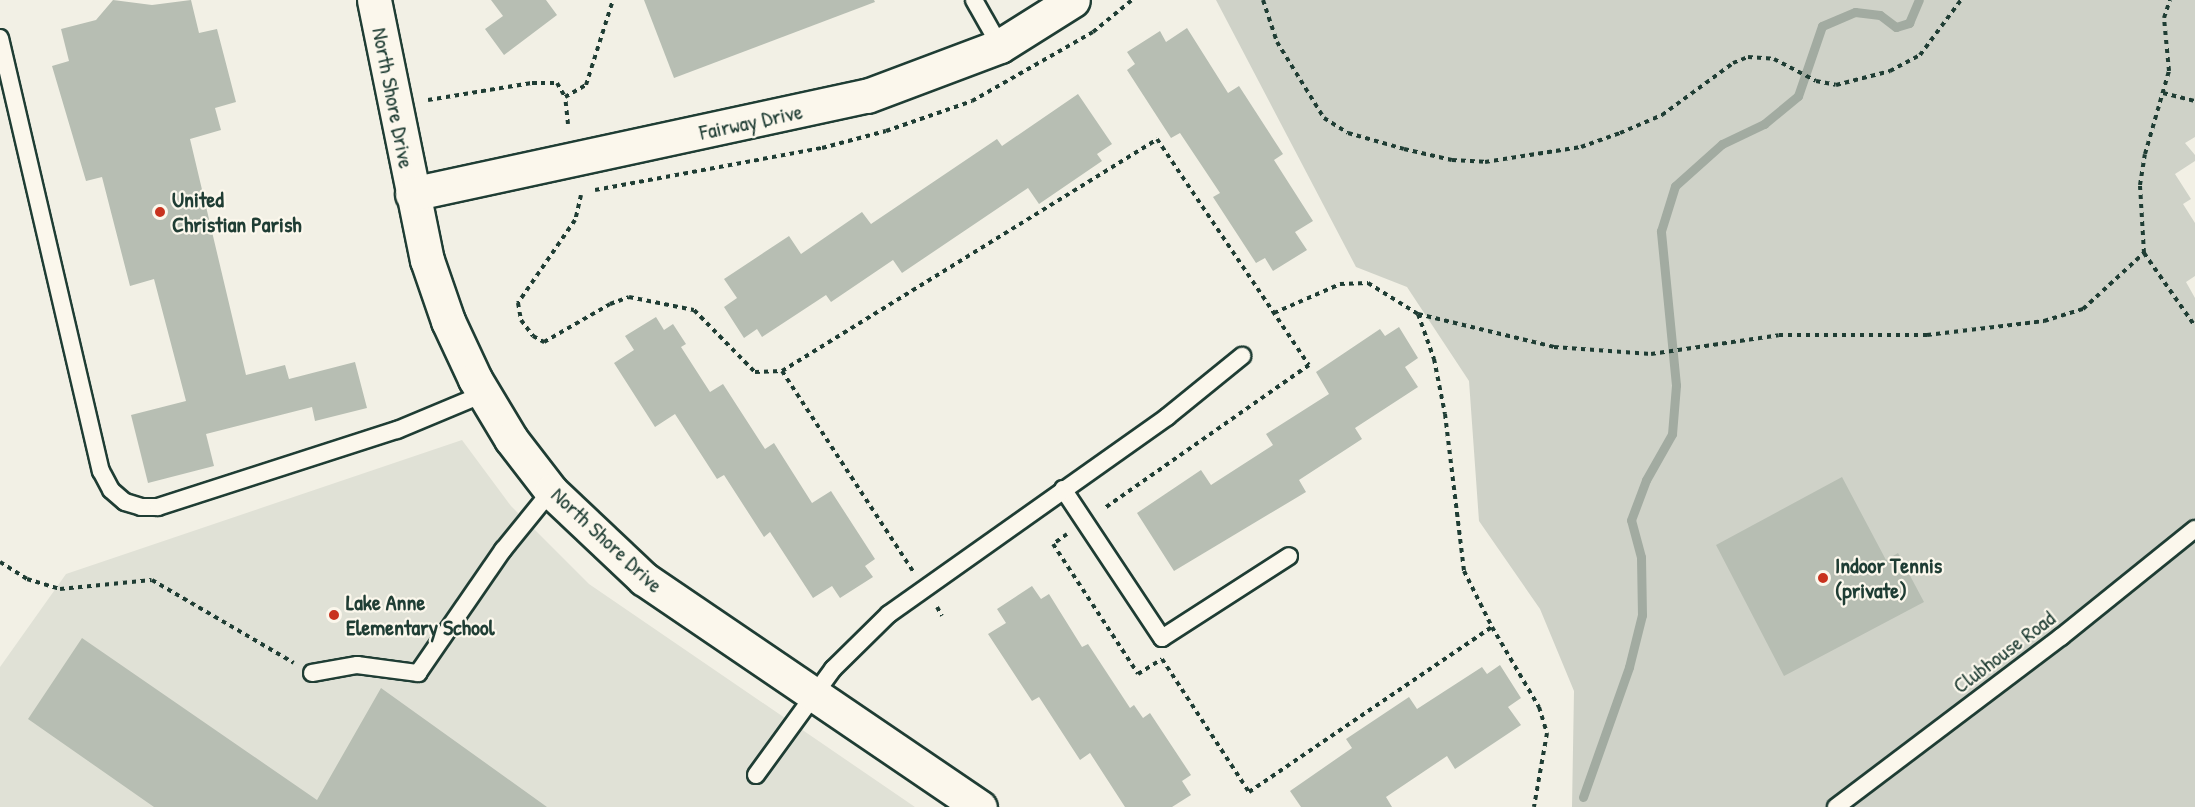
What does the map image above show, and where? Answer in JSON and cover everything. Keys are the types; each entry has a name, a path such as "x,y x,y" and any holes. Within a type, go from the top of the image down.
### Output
{"street":[{"name":"North Shore Drive","path":"374,0 427,260 448,321 483,394 551,490 644,579 812,696 980,807"},
{"name":"Fairway Drive","path":"412,194 845,102 915,81 1000,46 1073,0"}],"lane":[{"path":"974,0 1000,46"},
{"path":"0,38 101,471 111,490 125,502 141,507 158,507 397,430 483,394"},
{"path":"756,775 812,696 861,639 924,587 1167,417 1242,356"},
{"path":"1063,489 1162,638 1289,556"},
{"path":"312,673 357,665 418,673 503,550 551,490"},
{"name":"Clubhouse Road","path":"1836,807 2061,638 2195,529"}],"path":[{"path":"565,97 586,85 613,0"},
{"path":"1263,0 1277,42 1324,118 1348,133 1452,160 1485,162 1581,147 1662,115 1733,63 1748,57 1774,60 1816,81 1836,85 1857,81 1910,60 1937,36 1961,0"},
{"path":"2170,0 2164,18 2169,70 2145,154 2140,185 2144,253 2195,326"},
{"path":"428,100 532,82 557,83 565,97 568,124"},
{"path":"2163,93 2195,101"},
{"path":"581,195 575,220 518,303 521,320 533,336 544,342 629,297 694,310 755,372 782,371 1158,139 1280,324"},
{"path":"1274,313 1340,284 1368,283 1418,314 1554,347 1651,354 1779,335 1927,335 2044,321 2082,309 2144,253"},
{"path":"1418,314 1434,359 1445,414 1464,571 1492,627 1539,707 1547,733 1534,807"},
{"path":"782,371 942,616"},
{"path":"0,562 27,579 60,589 152,580 312,673"}],"shaded area":[{"path":"1216,0 2195,0 2195,137 2185,143 2195,155 2195,161 2175,174 2191,199 2183,204 2195,223 2195,276 2186,282 2195,298 2195,807 1572,807 1574,691 1540,609 1479,521 1469,381 1407,287 1356,267"},
{"name":"Lake Anne Elementary School","path":"462,440 511,506 589,584 915,807 0,807 0,667 66,574"}],"building":[{"name":"United Christian Parish","path":"113,0 152,5 191,0 199,33 217,29 236,102 215,108 221,130 190,139 246,375 285,365 289,379 355,362 367,408 315,421 312,407 206,434 214,466 148,483 131,415 186,401 154,279 130,286 102,177 86,181 52,66 69,61 61,29 96,20"},
{"path":"491,0 546,0 557,15 504,55 485,29 503,16"},
{"path":"644,0 874,0 875,2 674,78"},
{"path":"1187,28 1228,93 1239,86 1283,154 1274,160 1313,221 1295,232 1307,250 1273,271 1265,258 1256,263 1213,197 1220,193 1180,133 1171,138 1127,70 1135,64 1127,52 1160,31 1166,42"},
{"path":"1078,94 1112,144 1097,154 1102,161 1039,204 1028,188 902,273 893,260 831,302 826,295 762,337 757,329 744,338 724,307 737,298 724,279 789,236 801,254 862,212 871,224 997,139 1002,146"},
{"path":"656,317 664,330 673,324 686,344 681,347 710,392 723,384 765,449 774,443 812,503 831,491 875,559 865,566 873,577 840,598 832,586 813,598 770,532 764,537 724,475 717,479 675,414 655,427 614,363 634,350 625,336"},
{"path":"1399,327 1418,358 1405,367 1418,387 1355,428 1362,439 1299,480 1306,492 1174,571 1137,513 1201,470 1211,485 1273,445 1266,434 1329,394 1316,372 1380,329 1385,336"},
{"name":"Indoor Tennis (private)","path":"1842,477 1886,560 1898,553 1924,602 1784,676 1716,545"},
{"path":"1032,586 1041,599 1049,594 1082,647 1088,644 1130,708 1134,705 1143,718 1150,713 1191,775 1182,781 1191,795 1172,807 1125,807 1090,753 1080,760 1039,697 1032,701 988,634 1006,623 997,609"},
{"path":"82,638 317,800 381,688 547,807 154,807 28,719"},
{"path":"1500,665 1521,698 1508,707 1521,725 1455,769 1447,756 1386,797 1392,807 1301,807 1290,791 1352,748 1346,739 1409,697 1417,709 1482,667 1487,674"}],"waterway":[{"path":"1583,797 1629,667 1642,615 1641,557 1631,520 1646,480 1672,434 1676,385 1661,231 1675,186 1722,144 1764,124 1798,96 1822,26 1855,12 1880,15 1896,27 1909,23 1919,0"}],"place":[{"name":"United Christian Parish","path":"160,212"},
{"name":"Indoor Tennis (private)","path":"1823,578"},
{"name":"Lake Anne Elementary School","path":"334,615"}]}
